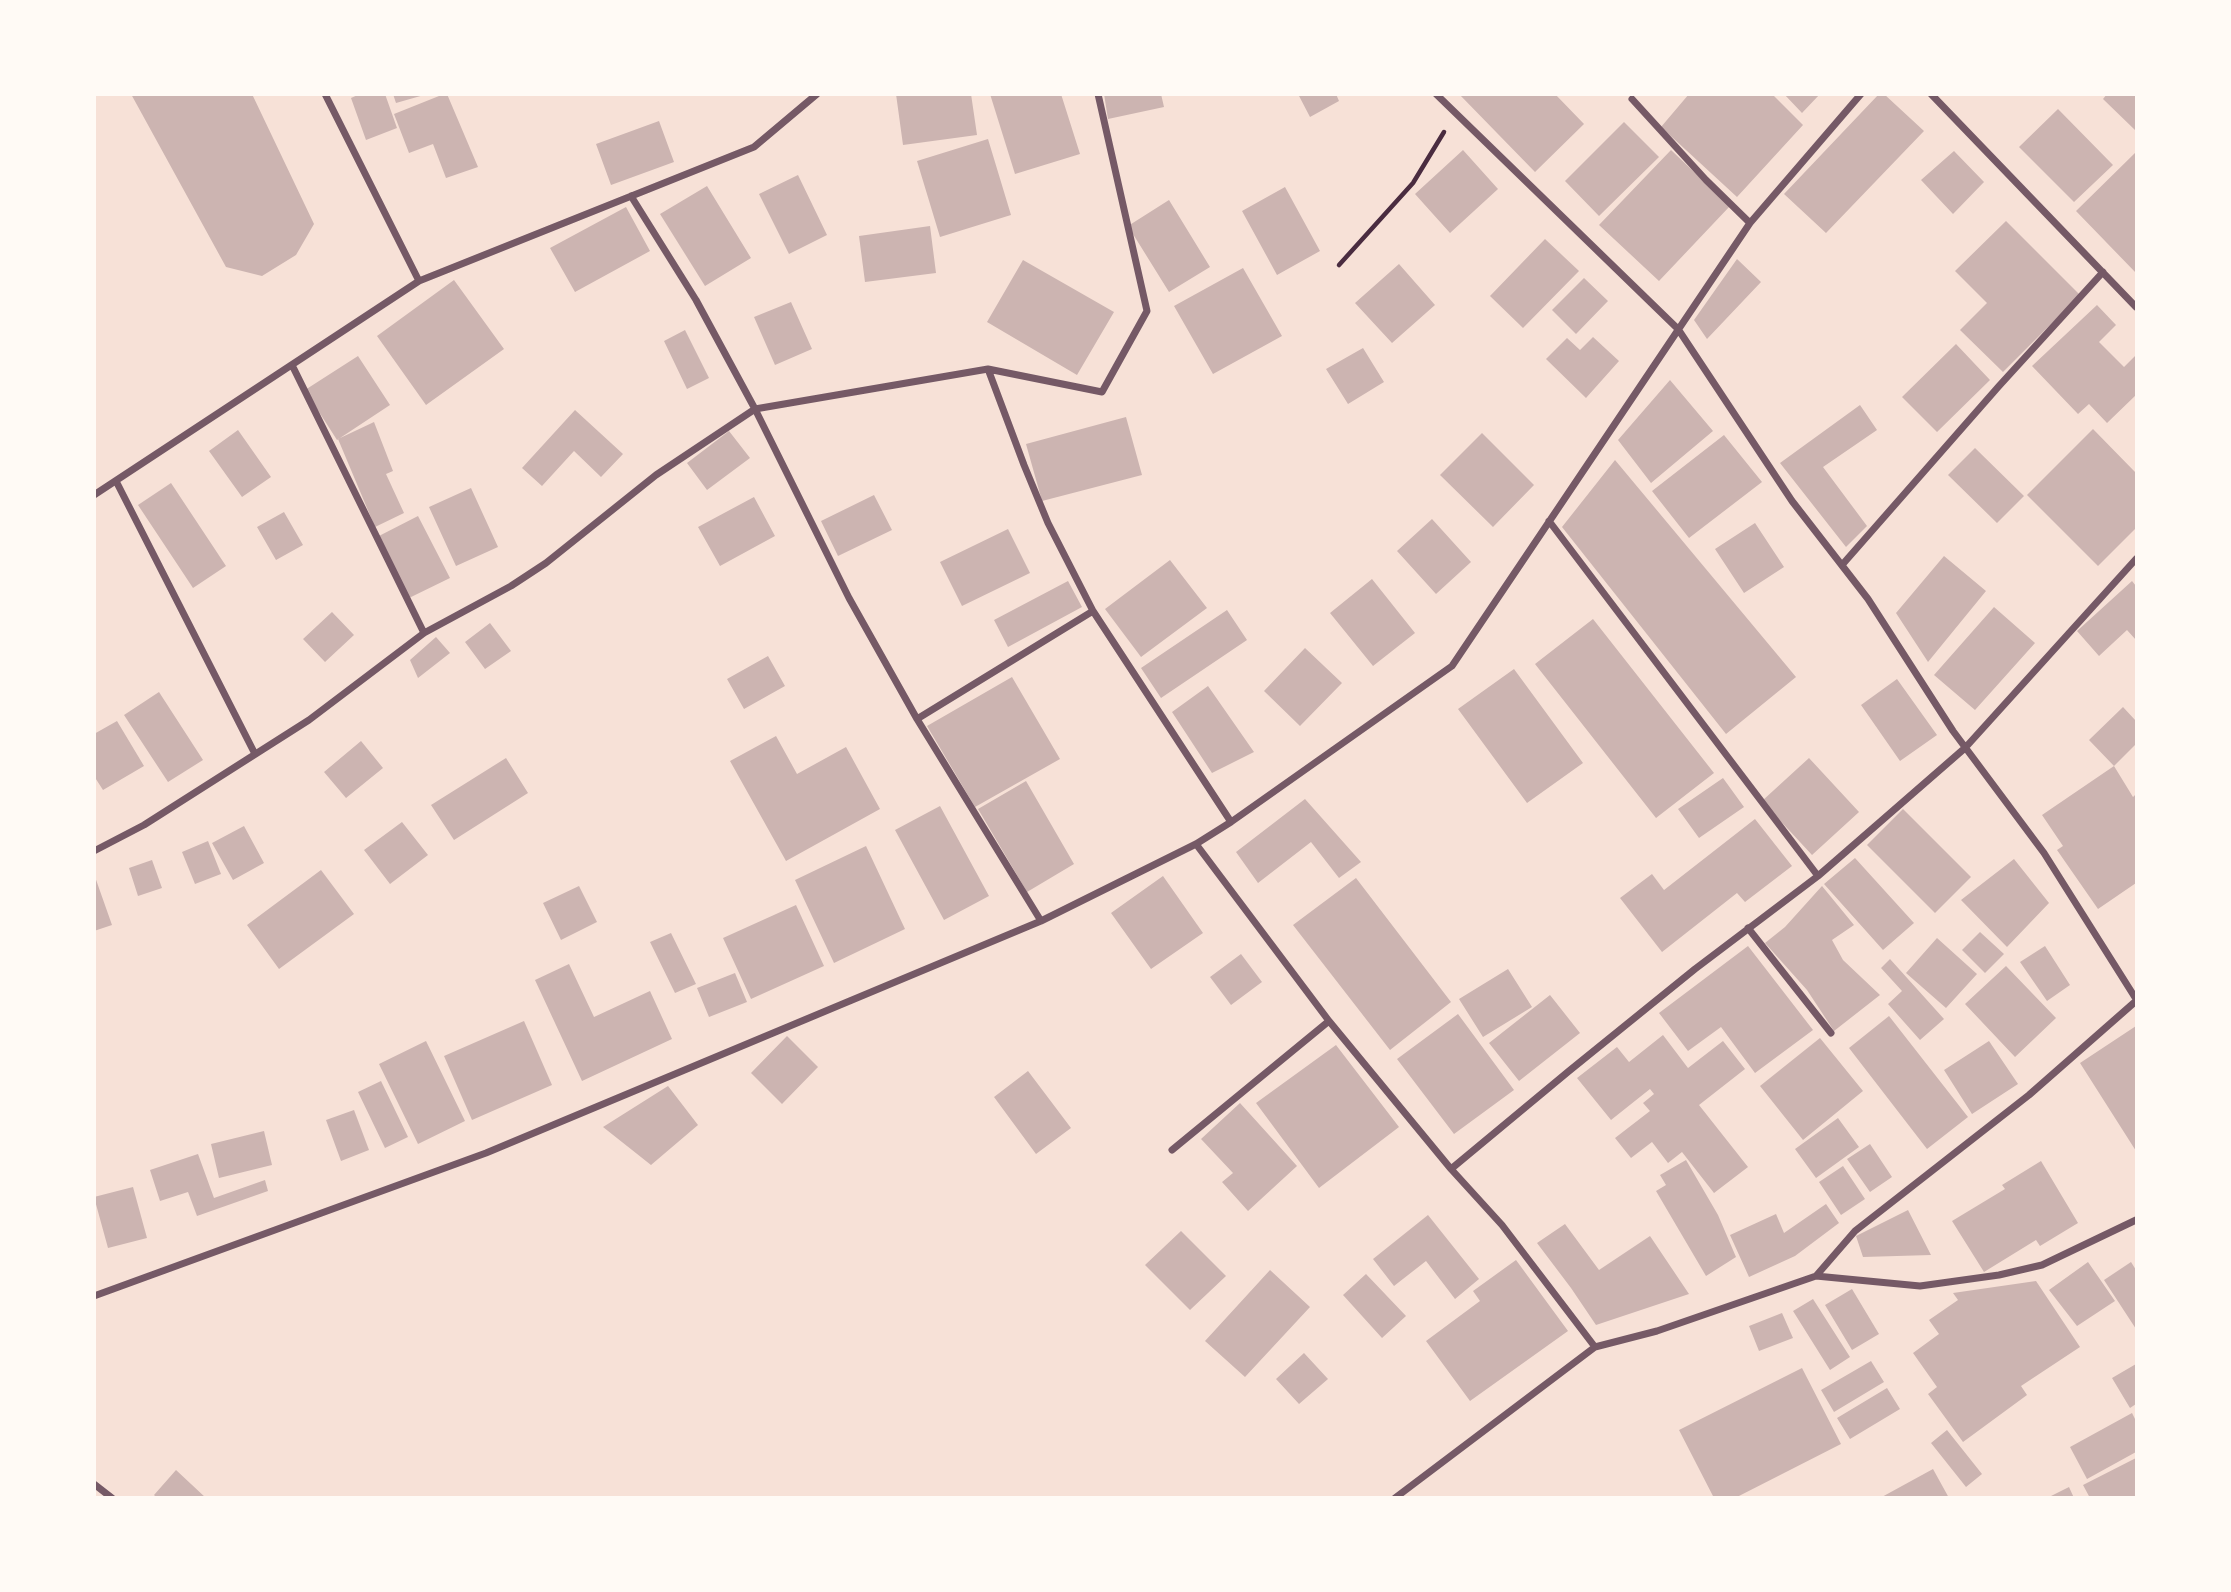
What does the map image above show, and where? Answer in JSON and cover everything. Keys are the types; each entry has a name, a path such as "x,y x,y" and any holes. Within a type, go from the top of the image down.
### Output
{"street":[{"path":"325,94 419,281"},
{"path":"94,495 419,281 754,147 817,94"},
{"path":"94,851 144,825 309,720 424,633 511,586 546,563 656,475 755,409 988,369 1102,392 1147,311 1098,94"},
{"path":"1436,94 1678,329 1792,501 1868,599 1965,748 2044,853 2137,1000 2029,1095 1855,1231 1816,1276"},
{"path":"94,1296 486,1153 1041,922 1196,844 1231,822 1452,666 1750,223 1861,94"},
{"path":"1931,94 2137,307"},
{"path":"1632,99 1706,180 1750,223"},
{"path":"631,196 696,300 755,409 849,598 917,719 1041,922"},
{"path":"1842,565 2103,272"},
{"path":"292,365 424,633"},
{"path":"988,369 1048,523 1093,611 1231,822"},
{"path":"116,481 255,754"},
{"path":"1549,521 1818,876"},
{"path":"1451,1169 1569,1070 1818,876 1965,748 2137,559"},
{"path":"917,719 1093,611"},
{"path":"1196,844 1329,1021 1451,1169 1502,1225 1595,1347"},
{"path":"1748,928 1830,1033"},
{"path":"1172,1150 1329,1021"},
{"path":"1395,1497 1595,1347 1657,1331 1816,1276 1920,1286 1999,1275 2042,1265 2137,1220"},
{"path":"94,1484 112,1497"}],"path":[{"path":"1339,265 1413,183 1456,114"}],"building":[{"path":"131,94 252,94 314,224 296,255 262,276 226,267"},
{"path":"360,94 385,94 397,128 366,140 351,98"},
{"path":"393,94 424,94 424,95 396,103"},
{"path":"447,94 478,167 446,178 433,144 409,153 394,114"},
{"path":"896,94 971,94 977,135 903,145"},
{"path":"990,94 1061,94 1080,154 1015,174"},
{"path":"1104,94 1161,94 1164,107 1108,119"},
{"path":"1298,94 1336,94 1339,101 1310,117"},
{"path":"1459,94 1555,94 1584,124 1535,172"},
{"path":"1689,94 1772,94 1803,125 1737,197 1661,127"},
{"path":"1784,94 1820,94 1802,113"},
{"path":"1879,94 1884,94 1924,131 1826,233 1784,194"},
{"path":"2107,94 2136,94 2136,131 2103,99"},
{"path":"2058,109 2113,165 2074,202 2019,147"},
{"path":"659,121 674,162 611,185 596,144"},
{"path":"1624,122 1659,157 1599,216 1565,181"},
{"path":"988,139 1011,215 940,237 917,161"},
{"path":"1463,150 1498,189 1450,233 1415,194"},
{"path":"1671,150 1730,206 1659,281 1599,225"},
{"path":"1954,151 1984,182 1953,214 1921,180"},
{"path":"2136,152 2136,273 2076,211"},
{"path":"798,175 827,235 789,254 759,194"},
{"path":"707,186 751,258 705,286 660,214"},
{"path":"1285,187 1320,251 1277,275 1242,211"},
{"path":"1169,200 1210,267 1169,292 1128,226"},
{"path":"626,207 650,251 575,292 550,248"},
{"path":"2006,221 2080,295 2003,372 1960,330 1987,303 1955,271"},
{"path":"930,226 936,273 865,282 859,236"},
{"path":"1545,239 1579,271 1523,328 1490,296"},
{"path":"1737,259 1761,282 1707,339 1694,320"},
{"path":"1023,260 1114,312 1077,375 987,322"},
{"path":"1399,264 1435,305 1392,343 1355,303"},
{"path":"1243,268 1282,336 1213,374 1174,306"},
{"path":"1584,278 1608,301 1576,334 1552,310"},
{"path":"454,280 504,349 426,405 377,336"},
{"path":"791,302 812,349 775,365 754,317"},
{"path":"2097,305 2116,325 2099,342 2124,367 2136,355 2136,395 2107,423 2089,404 2078,414 2032,366"},
{"path":"685,330 709,378 687,389 664,341"},
{"path":"1593,337 1619,361 1586,398 1546,359 1567,338 1580,350"},
{"path":"1956,344 1990,380 1937,432 1902,397"},
{"path":"1363,348 1384,382 1348,404 1326,369"},
{"path":"358,356 390,405 337,440 305,390"},
{"path":"1670,380 1713,431 1651,483 1618,440"},
{"path":"1860,405 1877,430 1823,467 1867,526 1846,547 1780,463"},
{"path":"575,410 623,454 601,477 574,451 542,486 522,468"},
{"path":"1126,417 1142,475 1042,501 1026,444"},
{"path":"374,422 393,471 386,474 404,513 375,527 338,439"},
{"path":"2093,429 2136,473 2136,528 2098,566 2027,495"},
{"path":"238,430 271,477 242,497 209,451"},
{"path":"729,431 750,458 707,490 687,463"},
{"path":"1482,433 1534,485 1493,527 1440,475"},
{"path":"1724,435 1762,482 1689,538 1652,491"},
{"path":"1975,448 2024,496 1997,523 1948,475"},
{"path":"1615,460 1796,677 1726,734 1562,527"},
{"path":"171,483 226,566 193,588 138,505"},
{"path":"471,488 498,547 456,566 429,507"},
{"path":"874,495 892,530 838,556 821,521"},
{"path":"754,497 775,536 720,566 698,527"},
{"path":"284,512 303,545 276,560 257,527"},
{"path":"418,516 450,578 409,598 377,537"},
{"path":"1432,519 1471,562 1436,594 1397,551"},
{"path":"1755,523 1784,567 1744,593 1715,549"},
{"path":"1008,529 1030,573 962,606 940,562"},
{"path":"1944,556 1986,591 1928,662 1896,613"},
{"path":"1170,560 1207,608 1141,657 1105,609"},
{"path":"1372,579 1415,633 1373,666 1330,613"},
{"path":"1068,581 1082,607 1008,647 994,620"},
{"path":"2132,581 2136,586 2136,640 2127,630 2099,656 2077,631"},
{"path":"1994,607 2035,643 1975,710 1934,675"},
{"path":"1227,610 1247,640 1161,698 1141,668"},
{"path":"332,612 354,635 325,662 303,639"},
{"path":"1593,619 1714,773 1656,818 1535,664"},
{"path":"490,623 511,651 485,669 465,642"},
{"path":"436,637 450,653 418,678 410,660"},
{"path":"1305,648 1342,683 1300,726 1264,691"},
{"path":"768,656 785,686 744,709 727,679"},
{"path":"1514,669 1583,763 1527,803 1458,709"},
{"path":"1012,677 1060,759 975,807 927,726"},
{"path":"1897,679 1937,735 1900,761 1861,705"},
{"path":"1208,686 1254,752 1212,773 1172,712"},
{"path":"159,692 203,760 168,782 124,715"},
{"path":"2123,707 2136,721 2136,744 2114,766 2089,740"},
{"path":"117,721 144,766 103,790 94,776 94,734"},
{"path":"776,736 797,774 846,747 880,809 786,861 730,761"},
{"path":"361,741 383,768 346,798 324,772"},
{"path":"506,758 528,793 454,840 431,805"},
{"path":"1809,758 1859,812 1812,855 1762,801"},
{"path":"2114,766 2133,797 2136,794 2136,883 2098,909 2057,850 2063,846 2042,815"},
{"path":"1723,778 1744,807 1699,838 1678,809"},
{"path":"1026,781 1074,864 1027,892 978,809"},
{"path":"1305,799 1361,862 1339,878 1311,842 1258,883 1236,852"},
{"path":"940,806 989,896 944,920 895,830"},
{"path":"1903,809 1971,877 1935,913 1867,845"},
{"path":"1755,819 1792,866 1745,902 1737,893 1662,952 1620,898 1652,874 1664,890"},
{"path":"402,822 428,855 390,884 364,850"},
{"path":"244,826 264,863 233,880 212,843"},
{"path":"208,841 221,874 195,884 182,852"},
{"path":"866,846 905,929 834,963 795,880"},
{"path":"1855,858 1914,923 1883,950 1824,884"},
{"path":"2014,859 2049,903 2007,947 1961,900"},
{"path":"152,860 162,888 138,896 129,868"},
{"path":"321,870 354,914 279,969 247,925"},
{"path":"94,874 112,925 94,931"},
{"path":"1163,876 1203,933 1151,969 1111,913"},
{"path":"1356,878 1451,1002 1390,1050 1293,925"},
{"path":"579,886 597,922 561,940 543,903"},
{"path":"1822,886 1854,925 1832,940 1843,960 1880,995 1834,1031 1807,990 1765,943 1785,927"},
{"path":"796,905 824,966 751,999 723,938"},
{"path":"1980,932 2004,954 1985,973 1962,950"},
{"path":"671,933 696,984 675,993 650,942"},
{"path":"1937,938 1977,974 1946,1008 1906,973"},
{"path":"1748,946 1813,1030 1755,1073 1721,1027 1688,1051 1659,1013"},
{"path":"2045,946 2070,985 2047,1001 2020,962"},
{"path":"1241,954 1262,982 1231,1005 1210,977"},
{"path":"1890,959 1944,1019 1920,1040 1888,1004 1902,991 1881,968"},
{"path":"569,964 594,1017 650,991 672,1039 582,1081 535,980"},
{"path":"2006,966 2056,1018 2015,1057 1965,1004"},
{"path":"1508,969 1532,1007 1483,1037 1459,999"},
{"path":"735,973 747,1002 709,1017 697,988"},
{"path":"1550,995 1580,1033 1519,1081 1489,1043"},
{"path":"1458,1014 1514,1090 1454,1134 1397,1059"},
{"path":"1889,1016 1968,1117 1927,1149 1849,1048"},
{"path":"524,1021 552,1085 472,1120 444,1056"},
{"path":"2136,1026 2136,1151 2080,1063"},
{"path":"1663,1035 1688,1068 1723,1041 1745,1069 1699,1105 1748,1167 1714,1193 1682,1152 1668,1163 1652,1142 1631,1158 1615,1138 1650,1111 1643,1103 1654,1094 1650,1089 1611,1120 1577,1078 1617,1047 1629,1062"},
{"path":"787,1036 818,1067 782,1104 751,1073"},
{"path":"1820,1038 1863,1091 1803,1140 1760,1086"},
{"path":"426,1041 465,1121 418,1144 379,1064"},
{"path":"1989,1041 2018,1084 1972,1114 1944,1070"},
{"path":"1336,1045 1399,1127 1319,1188 1256,1103"},
{"path":"1028,1071 1071,1128 1036,1154 994,1097"},
{"path":"381,1081 408,1137 385,1148 358,1092"},
{"path":"668,1086 698,1125 651,1165 603,1127"},
{"path":"1240,1103 1297,1166 1248,1211 1222,1182 1233,1173 1201,1139"},
{"path":"354,1110 369,1150 341,1161 326,1120"},
{"path":"1838,1118 1859,1147 1816,1178 1795,1149"},
{"path":"264,1131 272,1165 219,1178 211,1144"},
{"path":"1870,1144 1892,1177 1870,1192 1847,1159"},
{"path":"198,1154 214,1198 265,1180 268,1191 197,1216 188,1192 160,1201 150,1170"},
{"path":"1686,1160 1718,1215 1736,1257 1706,1276 1656,1191 1666,1185 1660,1175"},
{"path":"2041,1161 2078,1223 2040,1246 2036,1240 1984,1272 1952,1221 2005,1189 2002,1185"},
{"path":"1843,1166 1865,1199 1841,1215 1819,1182"},
{"path":"133,1187 147,1238 108,1248 94,1197"},
{"path":"1826,1204 1839,1223 1795,1256 1749,1277 1730,1235 1776,1214 1784,1233"},
{"path":"1908,1210 1931,1255 1863,1257 1856,1236"},
{"path":"1428,1215 1479,1279 1455,1299 1426,1261 1394,1286 1373,1259"},
{"path":"1565,1224 1599,1270 1650,1236 1689,1294 1596,1325 1537,1243"},
{"path":"1181,1231 1226,1276 1190,1310 1145,1265"},
{"path":"1516,1260 1568,1331 1470,1401 1426,1341 1480,1301 1473,1291"},
{"path":"2088,1262 2115,1301 2077,1326 2049,1290"},
{"path":"2131,1262 2136,1270 2136,1329 2104,1280"},
{"path":"1270,1270 1310,1307 1245,1377 1205,1341"},
{"path":"1366,1274 1406,1316 1382,1338 1343,1295"},
{"path":"2036,1281 2080,1347 2021,1386 2027,1395 1963,1442 1928,1394 1937,1387 1913,1353 1939,1334 1929,1320 1958,1300 1953,1293"},
{"path":"1852,1289 1879,1334 1852,1350 1825,1305"},
{"path":"1813,1299 1850,1357 1830,1370 1793,1311"},
{"path":"1782,1313 1793,1338 1759,1351 1749,1326"},
{"path":"1304,1353 1328,1379 1299,1404 1276,1379"},
{"path":"1871,1361 1884,1382 1834,1412 1821,1390"},
{"path":"2136,1364 2136,1404 2130,1408 2112,1378"},
{"path":"1802,1368 1841,1444 1735,1498 1714,1498 1679,1430"},
{"path":"1887,1388 1900,1409 1850,1439 1837,1418"},
{"path":"2132,1413 2136,1421 2136,1452 2087,1479 2070,1447"},
{"path":"1947,1430 1982,1474 1966,1487 1931,1443"},
{"path":"2136,1458 2136,1496 2090,1498 2083,1485"},
{"path":"1933,1469 1949,1498 1880,1498"},
{"path":"176,1470 206,1498 157,1498 154,1495"},
{"path":"2069,1487 2074,1498 2047,1498"}]}
